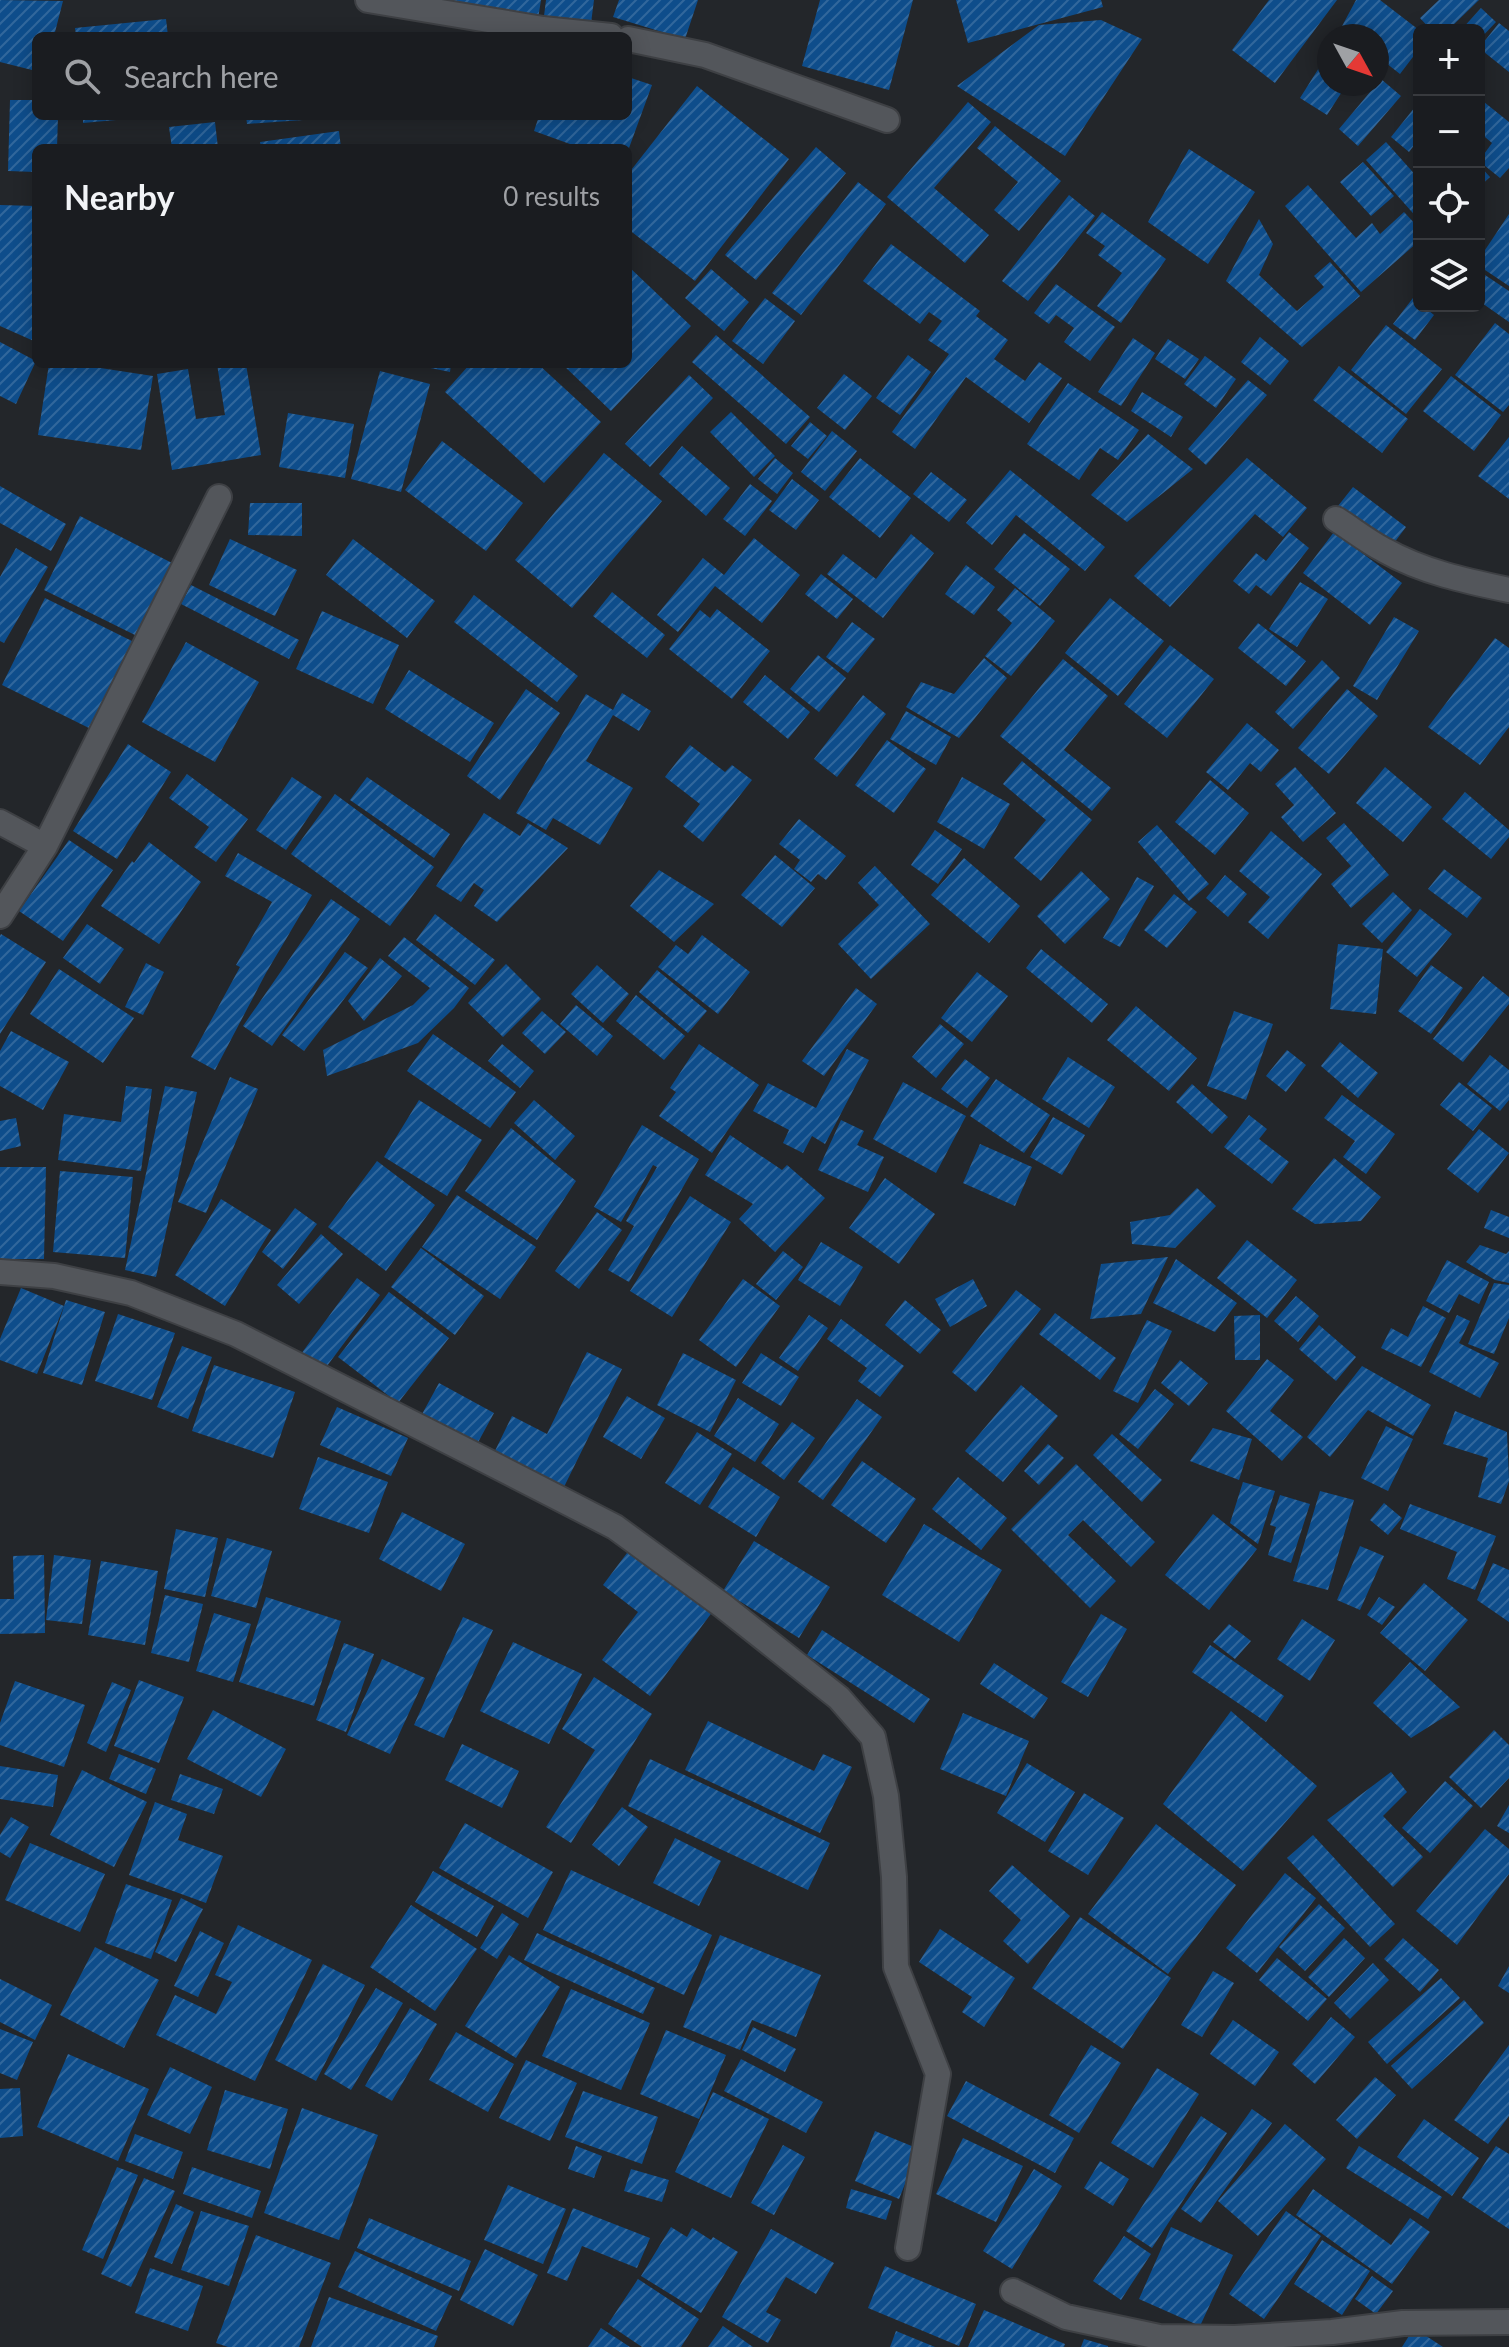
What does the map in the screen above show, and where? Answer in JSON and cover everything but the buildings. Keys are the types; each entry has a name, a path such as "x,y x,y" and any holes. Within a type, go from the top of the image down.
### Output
{"street":[{"path":"368,0 572,32"},
{"path":"632,40 705,55 887,120"},
{"path":"0,916 45,846 219,497"},
{"path":"1336,519 1384,550 1420,568 1509,590"},
{"path":"0,822 45,846"},
{"path":"0,1272 54,1276 131,1293 236,1334 471,1453 615,1527 723,1606 839,1698 873,1737 886,1796 894,1877 896,1967 938,2074 908,2248"},
{"path":"1013,2291 1066,2317 1159,2337 1235,2338 1332,2332 1403,2323 1509,2322"}]}
